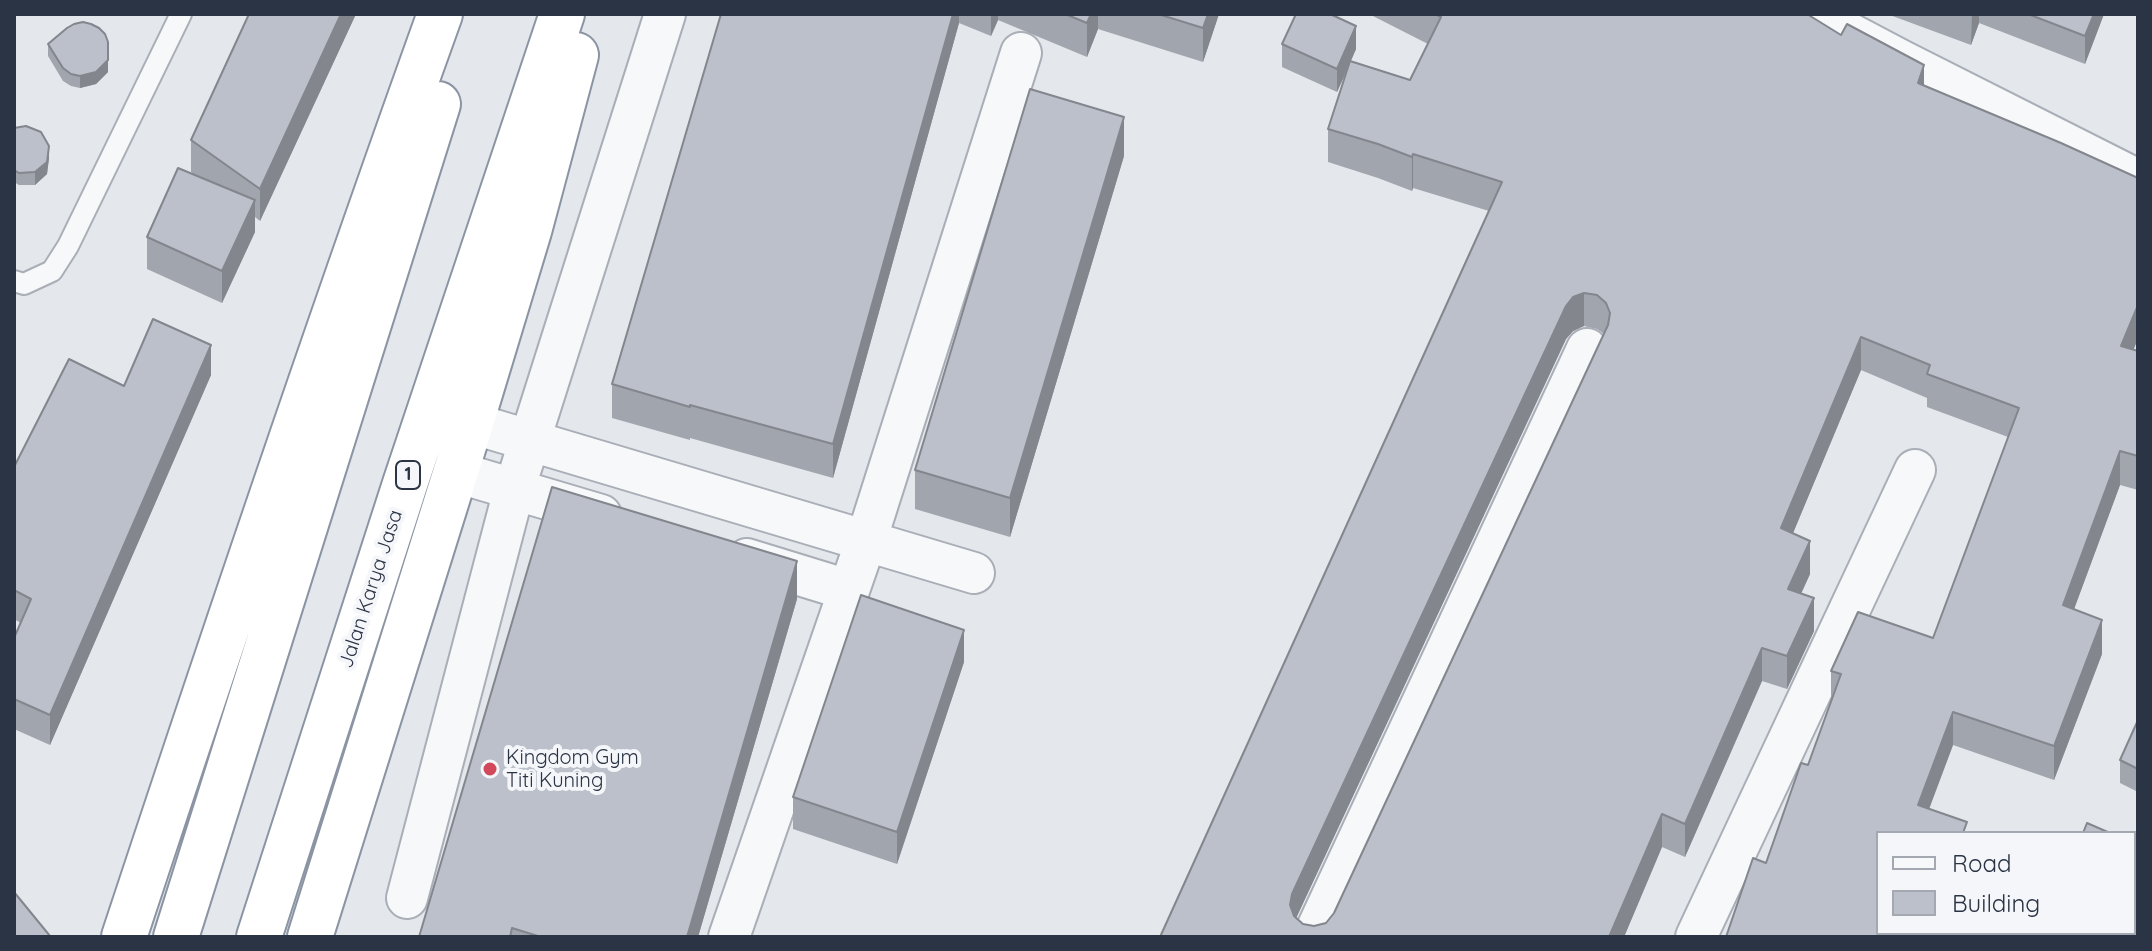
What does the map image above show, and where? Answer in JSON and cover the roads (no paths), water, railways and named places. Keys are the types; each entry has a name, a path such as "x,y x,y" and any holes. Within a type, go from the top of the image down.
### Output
{"highway":[{"path":"124,937 355,251 440,14"},
{"path":"176,937 466,14"},
{"name":"Jalan Karya Jasa","path":"259,937 405,484 562,14"},
{"path":"310,937 529,231 585,14"}],"street":[{"path":"407,898 514,490 665,14"},
{"path":"1813,14 2138,180"},
{"path":"729,937 866,541 1021,53"},
{"path":"1313,937 1587,349"},
{"path":"471,423 974,573"},
{"path":"1696,937 1915,470"},
{"path":"456,472 642,528"},
{"path":"716,550 848,590"}],"lane":[{"path":"14,281 24,284 52,271 60,259 181,14"}],"place":[{"name":"Kingdom Gym Titi Kuning","path":"490,769"}]}
